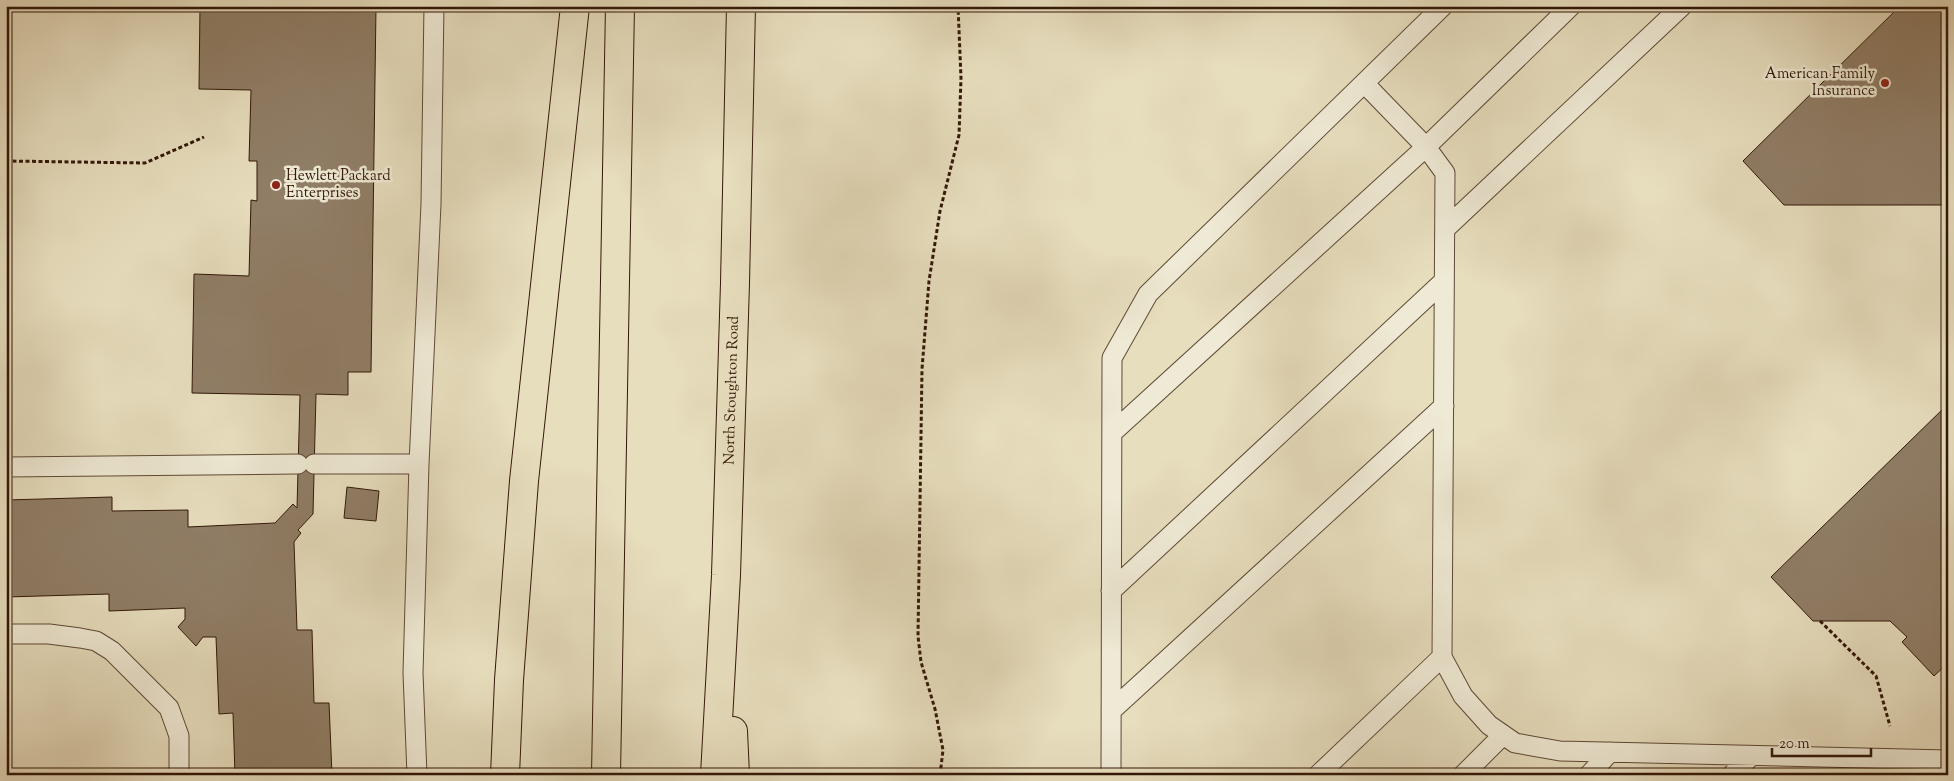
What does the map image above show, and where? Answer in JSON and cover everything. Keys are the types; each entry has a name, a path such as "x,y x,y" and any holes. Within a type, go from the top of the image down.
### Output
{"main road":[{"path":"505,775 509,680 524,481 574,6"},
{"path":"606,775 620,6"},
{"name":"North Stoughton Road","path":"715,775 726,575 736,283 741,6"},
{"path":"726,575 735,775"}],"lane":[{"path":"418,775 413,673 419,464 430,204 434,6"},
{"path":"1111,775 1112,358 1148,294 1443,6"},
{"path":"1112,433 1426,147 1571,6"},
{"path":"1445,230 1682,6"},
{"path":"1364,83 1426,147 1445,173 1442,657 1463,696 1489,725 1515,744 1560,751 1948,760"},
{"path":"1111,591 1444,281"},
{"path":"1111,711 1444,406"},
{"path":"6,467 419,464"},
{"path":"6,634 50,634 80,638 96,641 112,650 169,708 179,736 179,775"},
{"path":"1318,775 1442,657"},
{"path":"1463,775 1503,735"},
{"path":"1589,775 1610,752"},
{"path":"1732,775 1751,756"}],"path":[{"path":"940,775 943,750 935,709 921,662 918,636 922,369 932,264 940,211 959,136 961,78 958,6"},
{"path":"6,161 144,164 204,137"},
{"path":"1820,621 1876,676 1890,726"}],"building":[{"path":"200,6 376,6 371,372 348,372 348,395 316,394 313,514 298,530 301,533 294,542 297,630 312,630 314,703 329,703 332,775 235,775 233,713 219,714 216,637 203,637 196,646 178,627 185,619 185,608 109,611 109,594 6,597 6,500 112,497 112,511 188,510 188,527 275,523 293,504 297,508 300,395 192,393 194,274 249,276 251,200 257,201 257,161 249,161 251,90 199,89"},
{"name":"American Family Insurance","path":"1900,6 1948,6 1948,207 1946,205 1784,205 1743,161"},
{"path":"1948,404 1948,663 1934,676 1902,642 1907,637 1890,621 1813,621 1771,577"},
{"path":"347,487 379,491 376,521 344,518"}],"place":[{"name":"American Family Insurance","path":"1885,83"},
{"name":"Hewlett Packard Enterprises","path":"276,185"}]}
